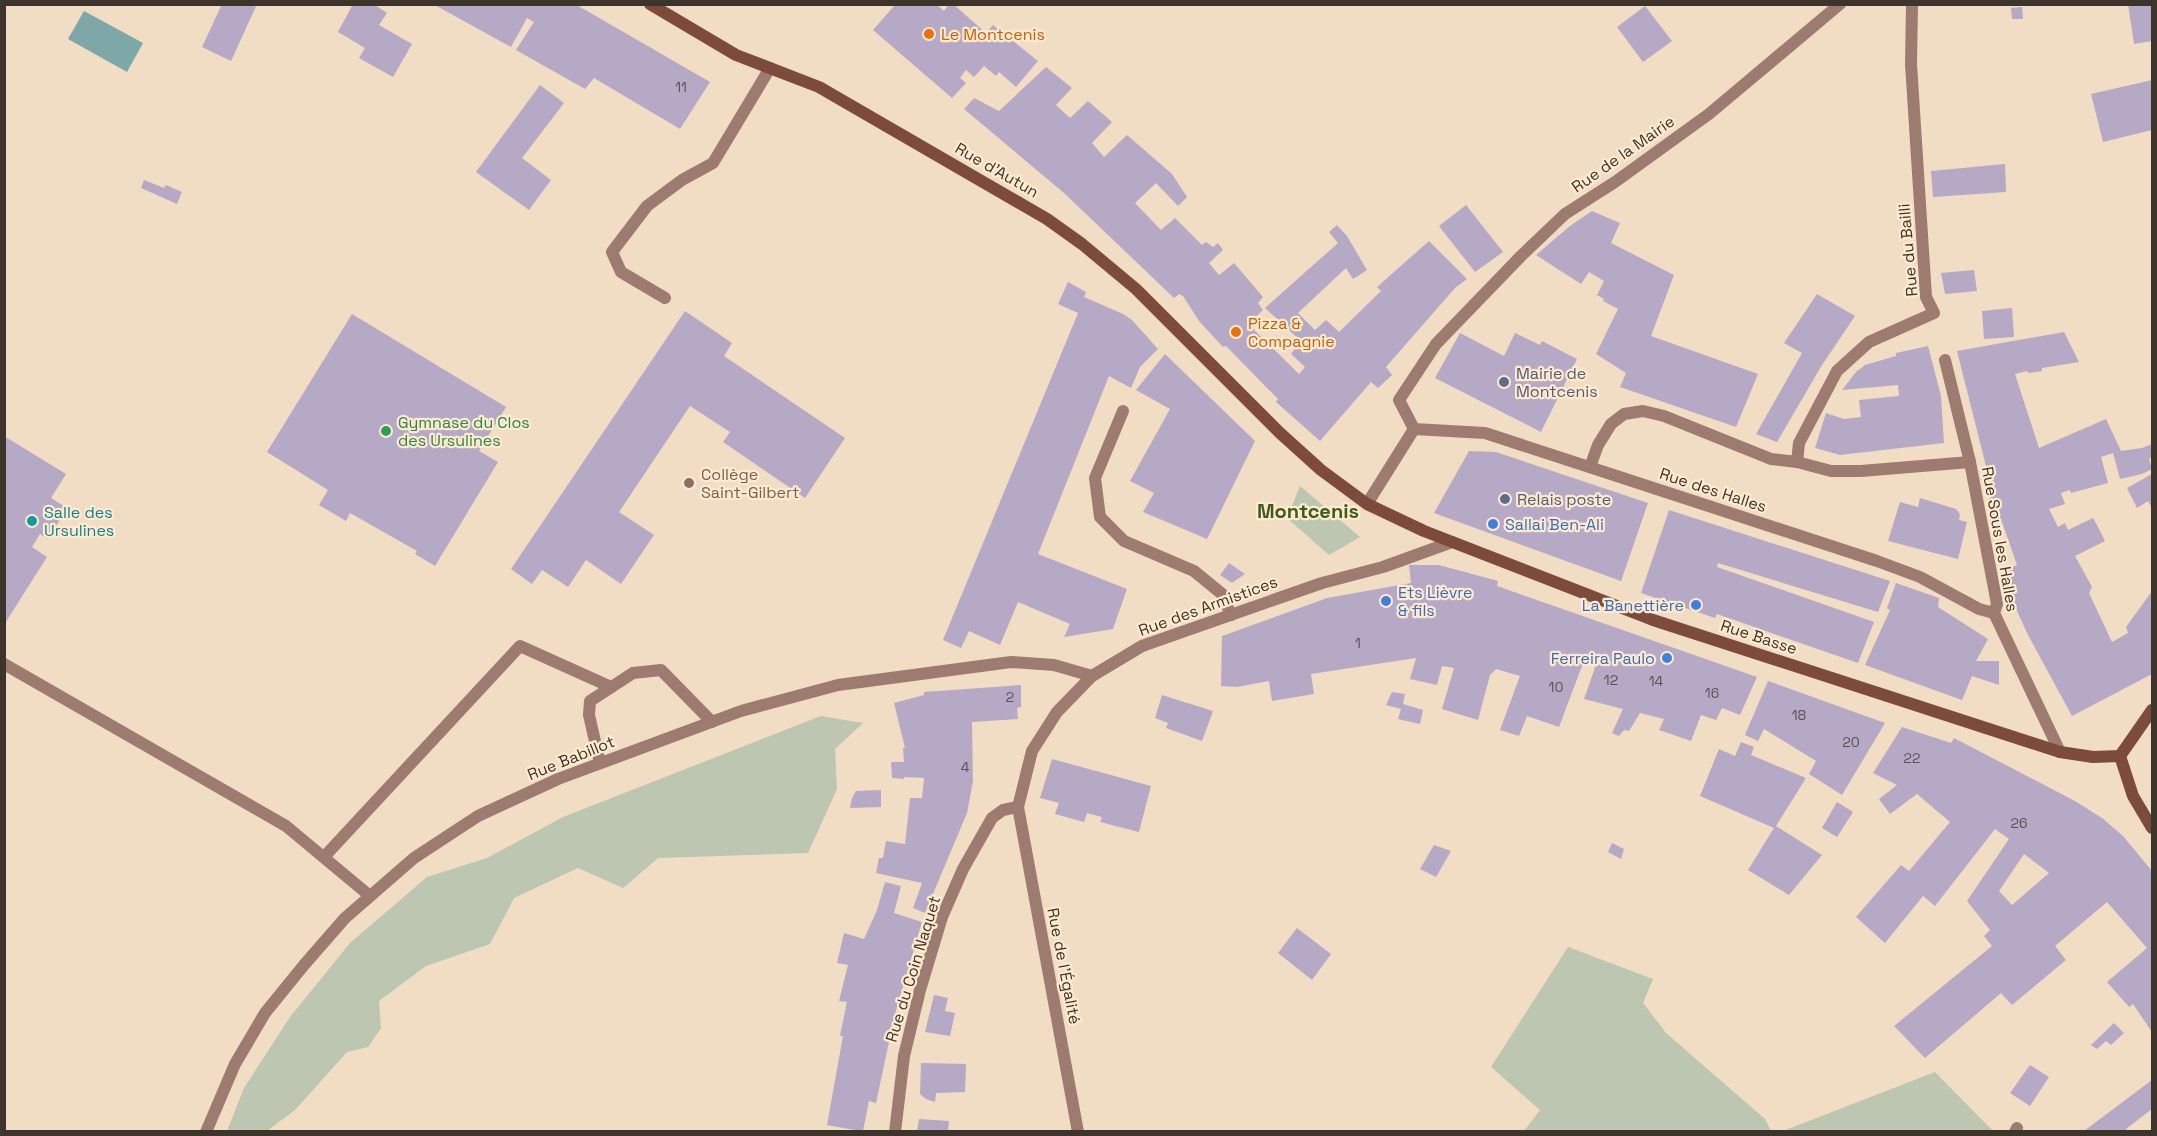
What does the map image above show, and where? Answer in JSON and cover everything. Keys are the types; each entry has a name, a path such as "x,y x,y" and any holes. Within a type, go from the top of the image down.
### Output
{"main road":[{"name":"Rue d'Autun","path":"650,4 736,55 819,87 1037,213 1082,244 1136,289 1280,433 1321,470 1367,504"},
{"name":"Rue Basse","path":"1367,504 1424,531 1653,620 2061,752 2093,757 2120,756"},
{"path":"2152,710 2120,756 2133,796 2152,828"}],"street":[{"name":"Rue de la Mairie","path":"1414,429 1399,400 1436,344 1521,256 1565,214 1615,182 1709,114 1840,4"},
{"name":"Rue du Bailli","path":"1797,462 1798,443 1837,371 1869,342 1934,313 1926,297 1911,64 1912,4"},
{"path":"665,298 621,272 612,252 646,206 681,180 713,163 770,68"},
{"name":"Rue Sous les Halles","path":"1945,360 1970,462 1997,604 1994,613 2061,752"},
{"path":"1123,411 1095,478 1100,517 1124,541 1194,571 1222,594 1231,615"},
{"name":"Rue Sous les Halles","path":"1590,466 1598,445 1611,424 1624,414 1643,411 1664,416 1771,459 1797,462 1831,471 1861,471 1970,462"},
{"path":"1367,504 1414,429"},
{"name":"Rue des Halles","path":"1414,429 1485,433 1590,466 1877,561 1920,577 1979,609 1994,613"},
{"name":"Rue des Armistices","path":"1018,807 1032,751 1057,712 1092,676 1142,646 1322,583 1383,567 1452,542"},
{"path":"324,857 520,646 611,687"},
{"name":"Rue Babillot","path":"206,1131 235,1064 265,1013 345,918 414,858 478,816 558,778 741,711 838,685 1011,662 1054,664 1092,676"},
{"path":"4,664 286,826 370,896"},
{"path":"600,763 589,715 590,701 633,673 661,669 712,722"},
{"name":"Rue du Coin Naquet","path":"895,1131 904,1056 942,917 963,869 992,818 1003,810 1018,807"},
{"name":"Rue de l'Égalité","path":"1018,807 1078,1131"}],"green space":[{"path":"1300,486 1360,537 1329,555 1287,518"},
{"path":"821,716 863,723 835,749 837,789 808,853 658,858 623,888 578,868 514,898 490,944 426,966 379,1001 381,1028 368,1047 347,1052 295,1110 267,1131 227,1131 244,1088 290,1017 350,943 427,877 487,858 563,817"},
{"path":"1568,947 1653,979 1643,1003 1666,1033 1765,1119 1771,1131 1524,1131 1540,1110 1491,1067"},
{"path":"1935,1072 1993,1131 1783,1131"}],"water":[{"path":"84,11 143,43 127,72 68,39"}],"building":[{"path":"222,4 257,4 231,61 202,47"},
{"path":"353,4 373,4 387,13 379,25 412,44 393,77 359,58 365,48 338,32"},
{"path":"433,4 575,4 710,82 680,129 594,78 585,89 516,50 534,22 527,18 511,47"},
{"path":"949,4 953,4 986,33 993,25 1038,61 1016,87 999,72 996,76 984,66 974,77 966,70 960,78 966,83 952,98 873,30 895,5 937,5 944,11"},
{"path":"2128,4 2152,4 2152,41 2134,44"},
{"path":"1645,6 1672,41 1643,62 1617,27"},
{"path":"2022,7 2023,19 2012,19 2011,8"},
{"path":"1046,67 1072,88 1056,105 1070,118 1088,101 1112,122 1092,143 1104,157 1127,135 1172,174 1187,197 1178,206 1156,183 1135,203 1161,230 1175,218 1202,245 1206,242 1213,247 1218,243 1223,250 1209,263 1219,275 1234,263 1263,297 1258,303 1263,310 1248,324 1299,374 1305,367 1291,354 1301,341 1265,308 1338,243 1329,232 1337,225 1347,236 1367,270 1353,279 1346,268 1298,313 1315,330 1326,320 1339,332 1381,291 1377,287 1429,241 1467,279 1455,288 1386,367 1392,375 1378,388 1371,382 1320,441 1276,402 1278,399 1226,346 1223,347 1199,321 1183,296 1179,294 1174,298 1064,193 964,109 974,98 999,111"},
{"path":"2152,80 2152,130 2103,142 2091,94"},
{"path":"540,85 564,103 522,158 551,180 529,210 476,172"},
{"path":"2005,164 2006,192 1933,197 1931,171"},
{"path":"144,180 164,188 166,185 182,192 177,204 141,188"},
{"path":"1466,205 1503,252 1475,272 1439,226"},
{"path":"1592,211 1620,223 1611,243 1674,275 1651,336 1758,374 1736,427 1620,387 1626,373 1596,354 1618,309 1597,295 1604,281 1589,272 1581,284 1536,255"},
{"path":"1974,270 1977,291 1945,294 1941,273"},
{"path":"1068,282 1086,292 1084,297 1132,320 1158,349 1140,367 1131,388 1109,376 1038,554 1127,589 1113,629 1064,637 1070,624 1018,602 1000,645 969,631 961,648 943,640 1078,313 1058,304"},
{"path":"1817,294 1855,316 1822,365 1777,442 1756,434 1802,353 1784,343"},
{"path":"2012,308 2014,337 1984,339 1982,311"},
{"path":"685,311 732,343 724,356 845,438 805,498 723,442 730,432 690,406 619,512 654,535 621,584 586,560 568,587 542,570 532,584 511,569"},
{"name":"Gymnase du Clos des Ursulines","path":"352,314 506,407 479,451 498,462 435,566 415,554 417,551 350,513 346,521 319,505 328,490 267,452"},
{"path":"2064,332 2079,362 2042,368 2042,371 2015,374 2039,448 2106,419 2121,451 2152,444 2152,457 2149,459 2152,469 2120,479 2113,453 2101,457 2108,483 2071,493 2070,490 2061,493 2065,504 2049,509 2058,527 2065,523 2068,530 2093,518 2105,541 2075,556 2092,587 2089,593 2112,642 2128,633 2126,627 2152,591 2152,674 2072,716 2028,635 2007,589 2004,570 2017,565 2002,522 1995,524 1988,488 1991,486 1957,351"},
{"name":"Mairie de Montcenis","path":"1460,333 1504,356 1515,333 1540,345 1542,341 1577,359 1541,432 1435,378"},
{"path":"1928,346 1941,396 1944,443 1840,455 1815,448 1826,413 1844,419 1861,417 1859,400 1899,396 1898,385 1842,390 1856,372 1865,365 1896,356 1896,353"},
{"path":"1165,354 1255,441 1207,539 1143,512 1154,493 1130,481 1170,409 1136,390"},
{"name":"Salle des Ursulines","path":"4,436 66,474 51,498 67,508 48,539 40,534 32,547 47,557 4,625"},
{"path":"1469,451 1496,452 1648,503 1621,581 1434,513"},
{"path":"2152,474 2152,508 2148,501 2137,508 2127,488"},
{"path":"1920,498 1956,509 1960,514 1959,520 1967,522 1958,559 1888,541 1900,502 1918,507"},
{"path":"1669,510 1890,581 1878,612 1718,563 1717,567 1874,622 1858,663 1717,614 1715,618 1641,593"},
{"path":"1229,563 1245,574 1232,583 1220,575"},
{"path":"1409,565 1439,565 1498,581 1497,586 1757,677 1740,715 1722,708 1716,720 1701,715 1691,741 1659,730 1664,719 1640,713 1629,731 1624,730 1619,736 1612,733 1623,709 1584,699 1597,662 1585,658 1559,727 1527,716 1519,736 1500,730 1520,676 1496,669 1490,675 1478,720 1442,709 1454,668 1442,666 1437,685 1410,679 1416,658 1311,674 1314,694 1272,701 1269,681 1237,687 1221,686 1222,636 1327,598 1411,583"},
{"path":"1896,583 1939,598 1938,607 1988,639 1976,661 1999,661 1999,685 1972,676 1962,700 1865,665 1890,610 1887,608"},
{"path":"1768,681 1885,723 1842,795 1809,774 1816,761 1764,729 1758,741 1745,735"},
{"path":"1021,685 1021,707 1017,708 1018,719 972,722 973,781 967,813 925,913 913,908 922,883 876,873 879,858 883,858 886,841 905,844 910,798 922,798 924,778 892,778 891,762 904,762 903,748 905,748 894,703 924,695 924,692"},
{"path":"1392,692 1405,694 1403,704 1423,710 1420,724 1398,719 1401,709 1386,705"},
{"path":"1162,695 1213,711 1202,741 1166,728 1168,723 1155,718"},
{"path":"1902,727 1951,743 1954,738 2075,801 2102,818 2123,836 2152,871 2152,1032 2133,1004 2129,1007 2107,982 2147,948 2107,902 2055,946 2066,960 2012,1005 2001,993 1925,1058 1894,1026 1992,946 1984,936 1990,930 1967,901 2009,839 1995,829 1935,906 1923,896 1885,943 1856,917 1901,865 1909,871 1950,822 1917,794 1890,814 1879,799 1897,785 1873,773","holes":["2024,854 2049,873 2012,905 1999,891"]},
{"path":"1741,742 1754,747 1751,755 1806,778 1776,826 1822,855 1789,895 1748,870 1774,828 1700,796 1719,749 1735,756"},
{"path":"1052,759 1151,786 1139,832 1100,822 1102,817 1087,813 1084,822 1055,814 1059,803 1040,798"},
{"path":"881,790 881,807 850,808 856,791"},
{"path":"1837,802 1853,812 1837,837 1822,828"},
{"path":"1612,843 1624,849 1621,859 1608,852"},
{"path":"1434,845 1451,851 1436,877 1420,869"},
{"path":"885,882 901,886 894,913 922,922 895,1014 876,1103 869,1101 863,1131 860,1131 827,1125 847,1002 839,1001 848,965 837,963 844,933 864,939 877,910"},
{"path":"1297,928 1331,954 1312,980 1278,953"},
{"path":"934,995 948,998 945,1011 955,1013 950,1036 925,1032"},
{"path":"2114,1023 2124,1033 2111,1045 2106,1041 2097,1049 2091,1045"},
{"path":"921,1063 966,1064 965,1092 936,1093 935,1102 926,1099 920,1094"},
{"path":"2030,1065 2049,1077 2030,1106 2010,1093"},
{"path":"2152,1080 2152,1109 2126,1129 2127,1131 2084,1131"},
{"path":"919,1119 949,1121 948,1131 917,1131"}],"place":[{"name":"Le Montcenis","path":"929,34"},
{"name":"Pizza & Compagnie","path":"1236,332"},
{"name":"Mairie de Montcenis","path":"1504,382"},
{"name":"Gymnase du Clos des Ursulines","path":"386,431"},
{"name":"Collège Saint-Gilbert","path":"689,483"},
{"name":"Relais poste","path":"1505,499"},
{"name":"Salle des Ursulines","path":"32,521"},
{"name":"Sallai Ben-Ali","path":"1493,524"},
{"name":"Ets Lièvre & fils","path":"1386,601"},
{"name":"La Banettière","path":"1696,605"},
{"name":"Ferreira Paulo","path":"1667,658"}],"district":[{"name":"Montcenis","path":"1308,511"}]}
